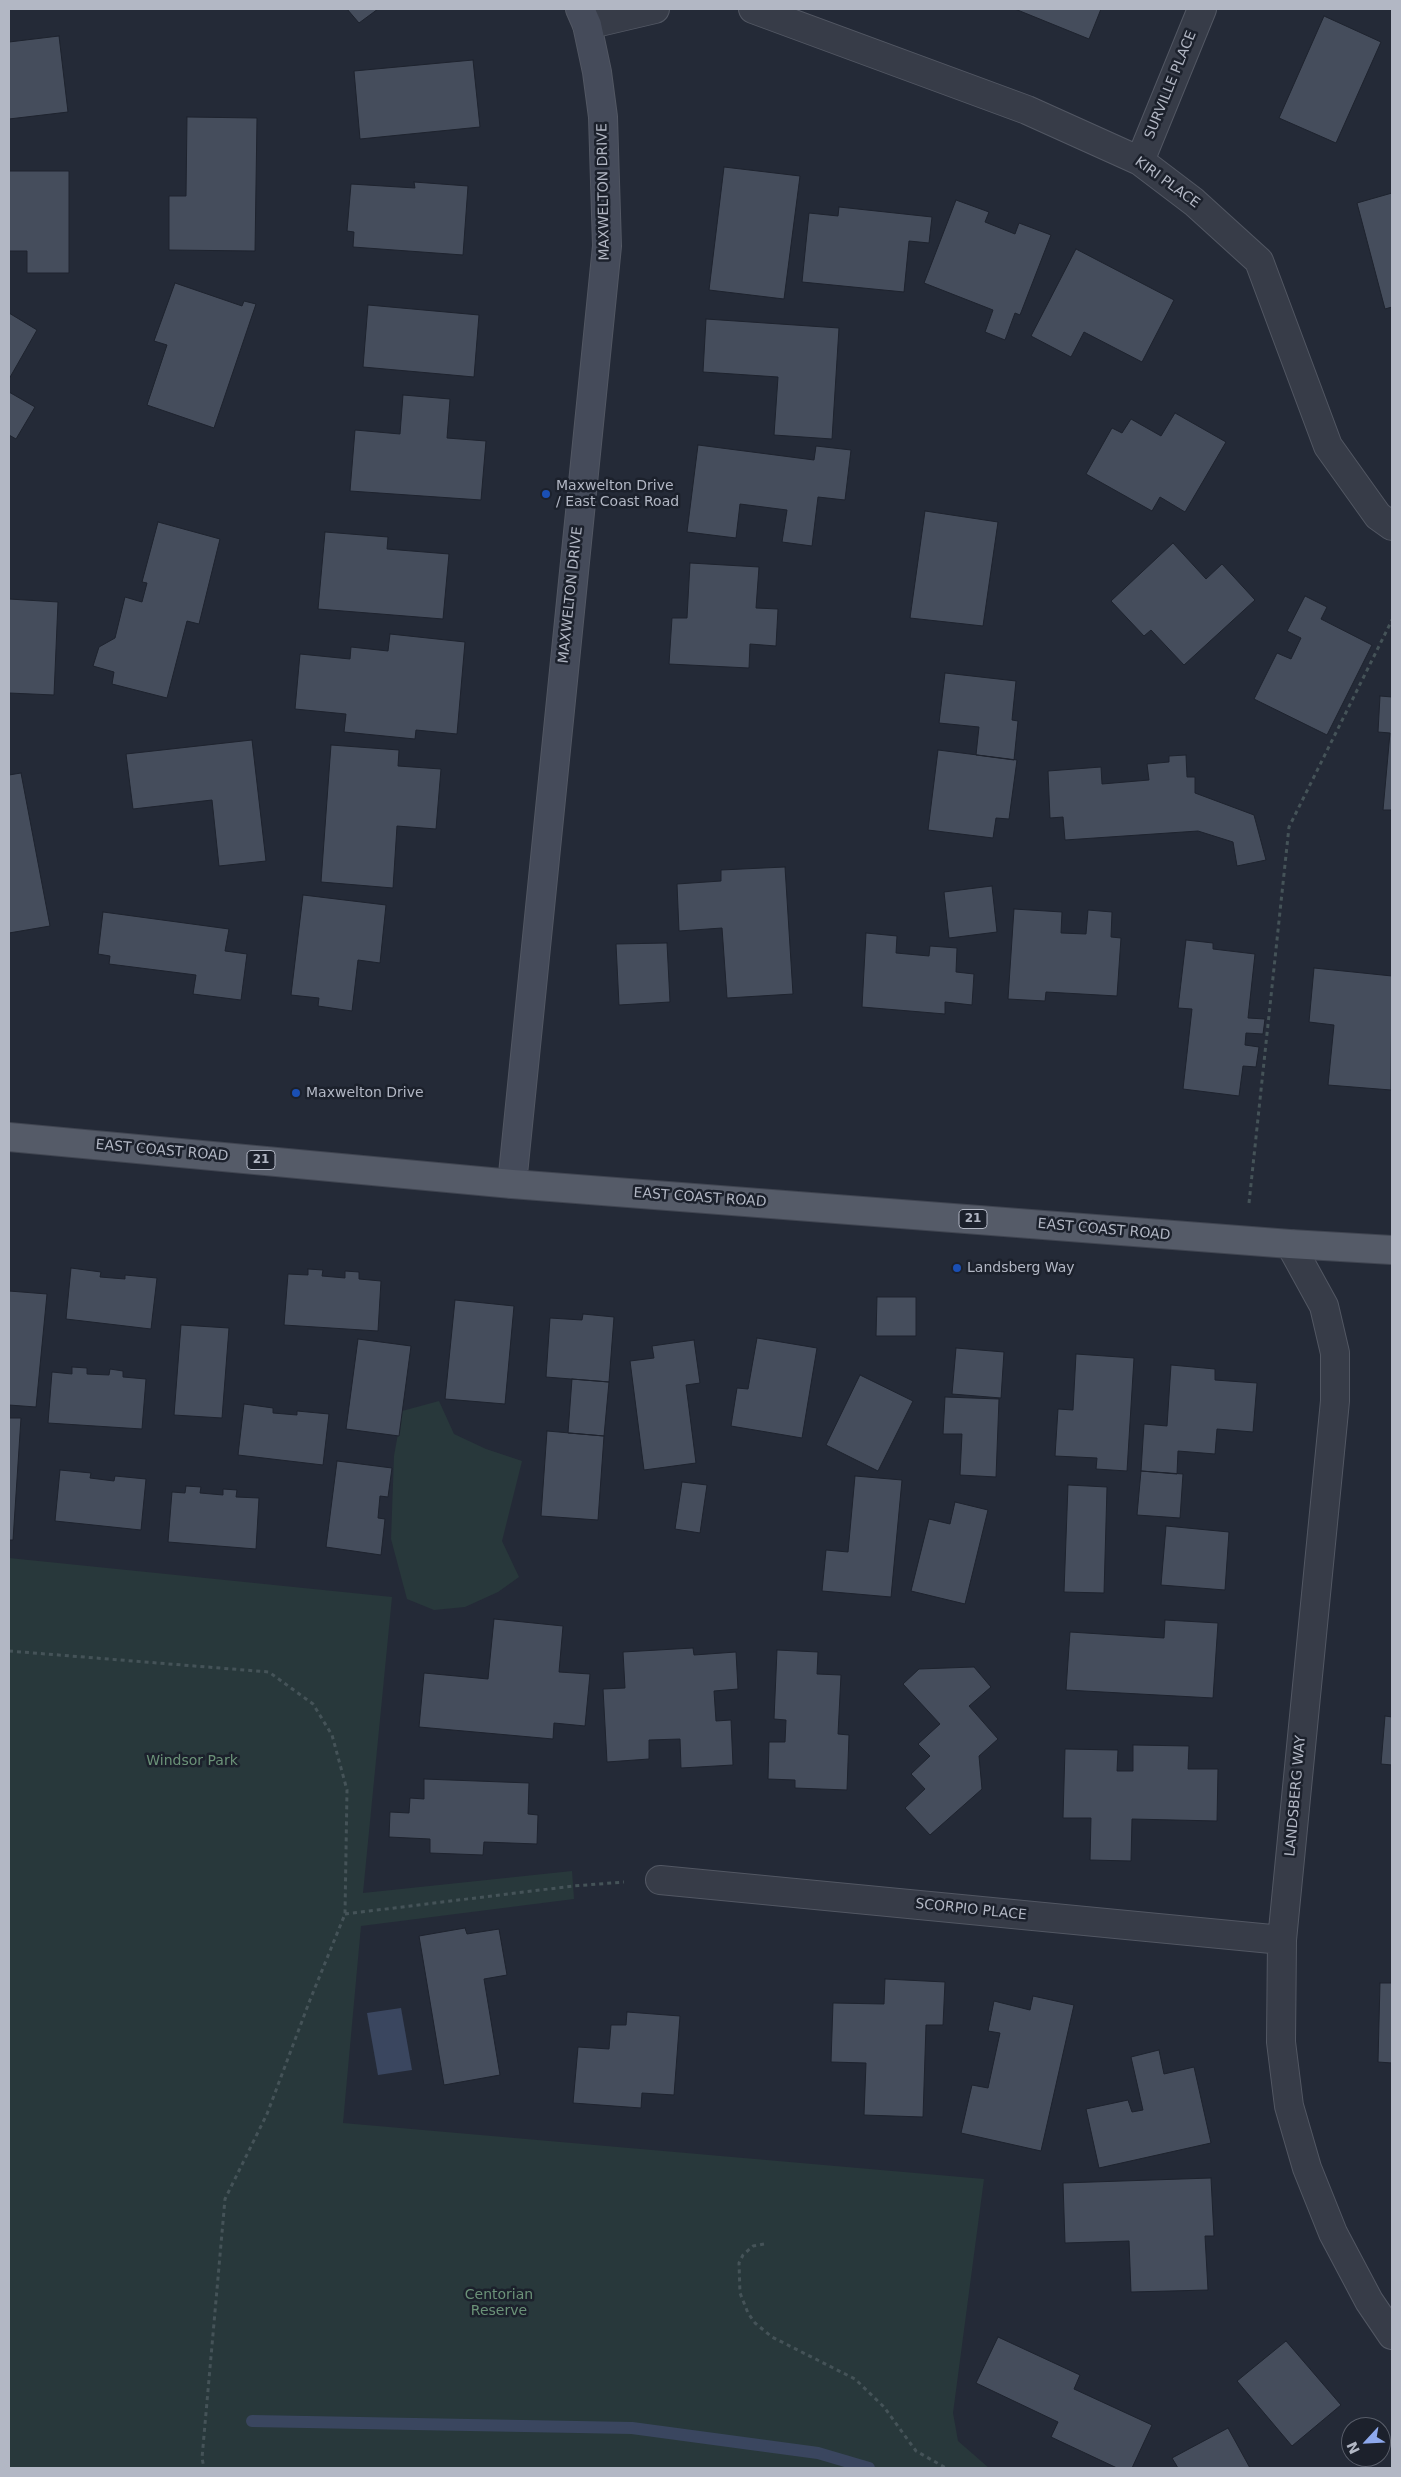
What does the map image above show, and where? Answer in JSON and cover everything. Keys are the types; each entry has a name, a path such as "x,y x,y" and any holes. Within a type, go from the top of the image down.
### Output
{"main road":[{"name":"EAST COAST ROAD","path":"9,1137 512,1184 1245,1241 1392,1250"}],"street":[{"path":"584,17 656,9"},
{"name":"KIRI PLACE","path":"752,9 1027,110 1140,161 1194,202 1259,261 1328,446 1378,516 1392,526"},
{"name":"SURVILLE PLACE","path":"1140,161 1202,9"},
{"name":"MAXWELTON DRIVE","path":"512,1184 607,246 603,117 598,72 584,17"},
{"name":"LANDSBERG WAY","path":"1290,1244 1324,1306 1335,1353 1335,1400 1282,1940 1281,2042 1289,2106 1307,2168 1333,2232 1369,2300 1392,2336"},
{"name":"SCORPIO PLACE","path":"660,1880 1282,1940"}],"path":[{"path":"1245,1241 1289,827 1392,620"},
{"path":"9,1651 269,1672 313,1704 332,1735 347,1790 345,1914 267,2114 225,2199 203,2449 204,2468"},
{"path":"345,1914 573,1886 660,1880"},
{"path":"764,2244 753,2246 743,2254 739,2263 740,2293 748,2313 755,2323 772,2337 855,2379 884,2407 916,2451 946,2468"}],"green space":[{"path":"439,1401 454,1434 486,1449 522,1461 502,1541 519,1577 498,1592 465,1607 434,1610 407,1599 391,1539 394,1456 402,1411"},
{"name":"Windsor Park","path":"9,1558 392,1597 363,1893 572,1871 574,1899 361,1926 343,2123 984,2179 953,2413 958,2441 989,2468 9,2468"}],"water":[{"path":"401,2008 412,2070 378,2075 367,2013"}],"building":[{"path":"347,9 378,9 359,23"},
{"path":"1015,9 1101,9 1089,39"},
{"path":"1324,16 1381,42 1336,143 1279,118"},
{"path":"59,36 68,112 9,119 9,42"},
{"path":"473,60 480,127 360,139 354,71"},
{"path":"187,117 257,118 255,251 169,250 169,196 186,196"},
{"path":"724,167 800,176 784,299 709,290"},
{"path":"9,171 69,171 69,273 27,273 27,251 9,251"},
{"path":"414,182 468,186 463,255 353,247 354,232 347,231 351,184 415,188"},
{"path":"1392,193 1392,307 1385,309 1357,203"},
{"path":"956,200 989,212 985,222 1015,234 1019,223 1051,235 1020,315 1015,313 1005,340 985,332 993,310 924,283"},
{"path":"839,207 932,217 929,243 909,241 904,292 802,282 809,213 838,216"},
{"path":"1076,249 1174,300 1142,362 1084,332 1071,357 1031,336"},
{"path":"175,283 242,306 244,301 256,304 214,428 147,405 167,345 154,341"},
{"path":"368,305 479,315 474,377 363,367"},
{"path":"9,313 37,330 9,379"},
{"path":"706,319 839,328 832,439 774,435 778,377 703,372"},
{"path":"9,392 35,407 16,439 9,435"},
{"path":"403,395 450,399 447,438 486,441 481,500 350,491 355,430 400,434"},
{"path":"1175,413 1226,442 1185,512 1160,497 1152,511 1086,474 1112,428 1122,433 1131,419 1161,436"},
{"path":"698,445 814,460 816,446 851,450 845,500 818,497 812,546 782,542 787,510 740,504 736,538 687,532"},
{"path":"925,511 998,522 983,626 910,618"},
{"path":"158,522 220,539 199,624 187,621 167,698 112,684 114,672 93,666 99,647 115,638 125,597 142,602 147,583 142,582"},
{"path":"325,532 388,537 387,549 449,554 443,619 318,609"},
{"path":"1173,543 1206,579 1222,564 1255,600 1184,665 1151,630 1144,636 1111,601"},
{"path":"690,563 759,567 756,608 778,609 776,646 750,644 749,668 669,664 672,618 687,618"},
{"path":"1305,596 1327,607 1321,619 1372,645 1327,735 1254,699 1277,653 1291,659 1301,638 1287,631"},
{"path":"9,599 58,602 54,695 9,693"},
{"path":"390,634 465,642 457,734 416,730 415,739 344,732 346,714 295,709 300,654 350,659 351,647 388,651"},
{"path":"945,673 1016,681 1012,720 1018,721 1014,760 976,755 979,727 939,723"},
{"path":"1380,696 1392,697 1392,810 1383,810 1390,733 1378,732"},
{"path":"252,740 266,861 219,866 212,800 133,809 126,754"},
{"path":"331,745 399,750 398,766 441,769 436,829 397,826 393,888 321,882"},
{"path":"938,750 1017,760 1009,819 996,818 993,838 928,830"},
{"path":"1186,755 1187,777 1195,777 1195,793 1254,815 1266,860 1237,866 1233,842 1198,831 1065,840 1063,817 1050,818 1048,771 1101,767 1102,784 1149,780 1147,764 1169,762 1169,756"},
{"path":"21,773 50,926 9,933 9,775"},
{"path":"785,867 793,994 727,998 722,928 679,931 677,884 721,881 721,870"},
{"path":"992,886 997,932 949,938 944,892"},
{"path":"303,895 386,905 380,963 358,960 352,1011 318,1006 319,998 291,995"},
{"path":"1014,909 1062,912 1061,933 1086,934 1088,910 1112,912 1111,937 1121,938 1117,996 1046,992 1045,1001 1008,999"},
{"path":"103,912 229,929 225,951 247,954 241,1000 193,994 196,975 109,964 110,956 98,954"},
{"path":"866,933 897,936 896,953 929,956 930,946 957,948 956,972 974,974 972,1005 945,1002 945,1014 862,1007"},
{"path":"1186,940 1213,943 1213,949 1255,954 1248,1018 1265,1019 1263,1034 1246,1033 1245,1045 1259,1047 1256,1067 1243,1066 1239,1096 1183,1089 1192,1009 1178,1008"},
{"path":"667,943 670,1002 619,1005 616,944"},
{"path":"1314,968 1392,976 1391,1090 1328,1085 1334,1025 1309,1022"},
{"path":"71,1268 101,1272 100,1277 125,1279 125,1275 157,1278 151,1329 66,1319"},
{"path":"308,1269 323,1270 322,1276 345,1278 345,1271 359,1272 359,1279 381,1281 378,1331 284,1325 288,1274 308,1275"},
{"path":"9,1291 47,1294 36,1407 9,1405"},
{"path":"877,1297 916,1297 916,1336 876,1336"},
{"path":"455,1300 514,1306 505,1404 445,1399"},
{"path":"583,1314 614,1317 609,1382 546,1377 550,1318 582,1320"},
{"path":"181,1325 229,1328 222,1418 174,1415"},
{"path":"757,1338 817,1348 802,1438 731,1426 737,1388 748,1389"},
{"path":"358,1339 411,1346 399,1436 346,1429"},
{"path":"694,1340 700,1383 686,1385 696,1463 644,1470 630,1361 654,1358 652,1346"},
{"path":"956,1348 1004,1352 1001,1398 952,1394"},
{"path":"1076,1354 1134,1358 1127,1471 1096,1469 1097,1458 1055,1456 1058,1409 1073,1410"},
{"path":"1171,1365 1215,1369 1215,1380 1257,1383 1253,1432 1217,1429 1215,1454 1178,1451 1177,1474 1141,1471 1144,1424 1167,1426"},
{"path":"72,1367 87,1368 87,1374 109,1375 110,1369 123,1371 123,1377 146,1379 142,1429 48,1423 52,1372 72,1374"},
{"path":"860,1375 913,1401 878,1471 826,1445"},
{"path":"572,1379 609,1382 604,1436 568,1433"},
{"path":"945,1397 999,1399 996,1477 960,1475 962,1434 943,1434"},
{"path":"244,1404 273,1408 273,1413 297,1415 297,1411 329,1414 323,1465 238,1455"},
{"path":"9,1418 21,1418 13,1540 9,1540"},
{"path":"547,1431 604,1436 598,1520 541,1516"},
{"path":"337,1461 392,1468 388,1497 380,1496 378,1518 385,1519 381,1555 326,1547"},
{"path":"60,1470 91,1473 90,1478 114,1481 115,1476 146,1479 141,1530 55,1521"},
{"path":"1141,1471 1183,1474 1180,1518 1137,1515"},
{"path":"855,1476 902,1480 891,1597 822,1591 826,1550 848,1552"},
{"path":"682,1482 707,1485 700,1533 675,1529"},
{"path":"1068,1485 1107,1487 1104,1593 1064,1592"},
{"path":"186,1486 201,1487 200,1493 223,1495 223,1489 237,1490 236,1497 259,1498 256,1549 168,1542 172,1492 185,1493"},
{"path":"955,1502 988,1510 965,1604 911,1591 929,1519 950,1524"},
{"path":"1166,1526 1229,1532 1225,1590 1161,1585"},
{"path":"494,1619 563,1626 559,1672 590,1674 585,1726 554,1723 553,1739 419,1727 424,1673 488,1679"},
{"path":"1165,1620 1218,1623 1213,1698 1066,1690 1070,1632 1164,1638"},
{"path":"693,1648 694,1655 736,1652 738,1689 714,1691 716,1721 731,1720 733,1765 681,1768 680,1739 649,1740 649,1759 607,1762 603,1689 625,1688 623,1652"},
{"path":"777,1650 818,1652 817,1674 841,1675 838,1734 849,1735 847,1790 795,1788 795,1780 768,1779 769,1742 785,1742 786,1720 774,1719"},
{"path":"974,1667 991,1687 969,1706 998,1739 979,1756 982,1789 930,1835 905,1808 925,1789 911,1774 930,1756 918,1744 940,1724 903,1684 919,1669"},
{"path":"1385,1716 1392,1717 1392,1765 1381,1764"},
{"path":"1133,1745 1189,1746 1188,1769 1218,1769 1217,1821 1132,1819 1131,1861 1090,1860 1091,1818 1063,1818 1065,1749 1118,1750 1117,1771 1133,1771"},
{"path":"424,1779 529,1783 528,1814 538,1815 537,1844 484,1842 483,1855 430,1853 430,1839 389,1837 390,1812 409,1813 410,1798 424,1799"},
{"path":"465,1928 467,1934 499,1929 507,1975 484,1979 500,2075 444,2085 419,1936"},
{"path":"885,1979 945,1982 943,2025 926,2025 923,2117 864,2115 866,2063 831,2062 833,2003 884,2004"},
{"path":"1380,1983 1392,1983 1392,2063 1378,2062"},
{"path":"1033,1996 1074,2005 1041,2151 961,2133 972,2085 988,2088 1000,2033 988,2031 994,2001 1030,2010"},
{"path":"627,2012 680,2016 674,2095 642,2093 641,2108 573,2103 578,2047 609,2049 611,2025 626,2025"},
{"path":"1159,2050 1164,2074 1194,2067 1211,2143 1099,2168 1086,2109 1128,2100 1132,2112 1143,2110 1131,2057"},
{"path":"1211,2178 1214,2236 1205,2236 1208,2290 1131,2292 1129,2241 1065,2243 1063,2183"},
{"path":"998,2337 1080,2375 1074,2389 1152,2425 1132,2468 1117,2468 1051,2437 1058,2422 976,2383"},
{"path":"1286,2341 1341,2405 1292,2446 1237,2381"},
{"path":"1228,2428 1250,2468 1178,2468 1172,2458"}],"waterway":[{"path":"252,2421 632,2428 818,2453 869,2468"}],"place":[{"name":"Maxwelton Drive / East Coast Road","path":"546,494"},
{"name":"Maxwelton Drive","path":"296,1093"},
{"name":"Landsberg Way","path":"957,1268"}],"park label":[{"name":"Centorian Reserve","path":"499,2304"}]}
